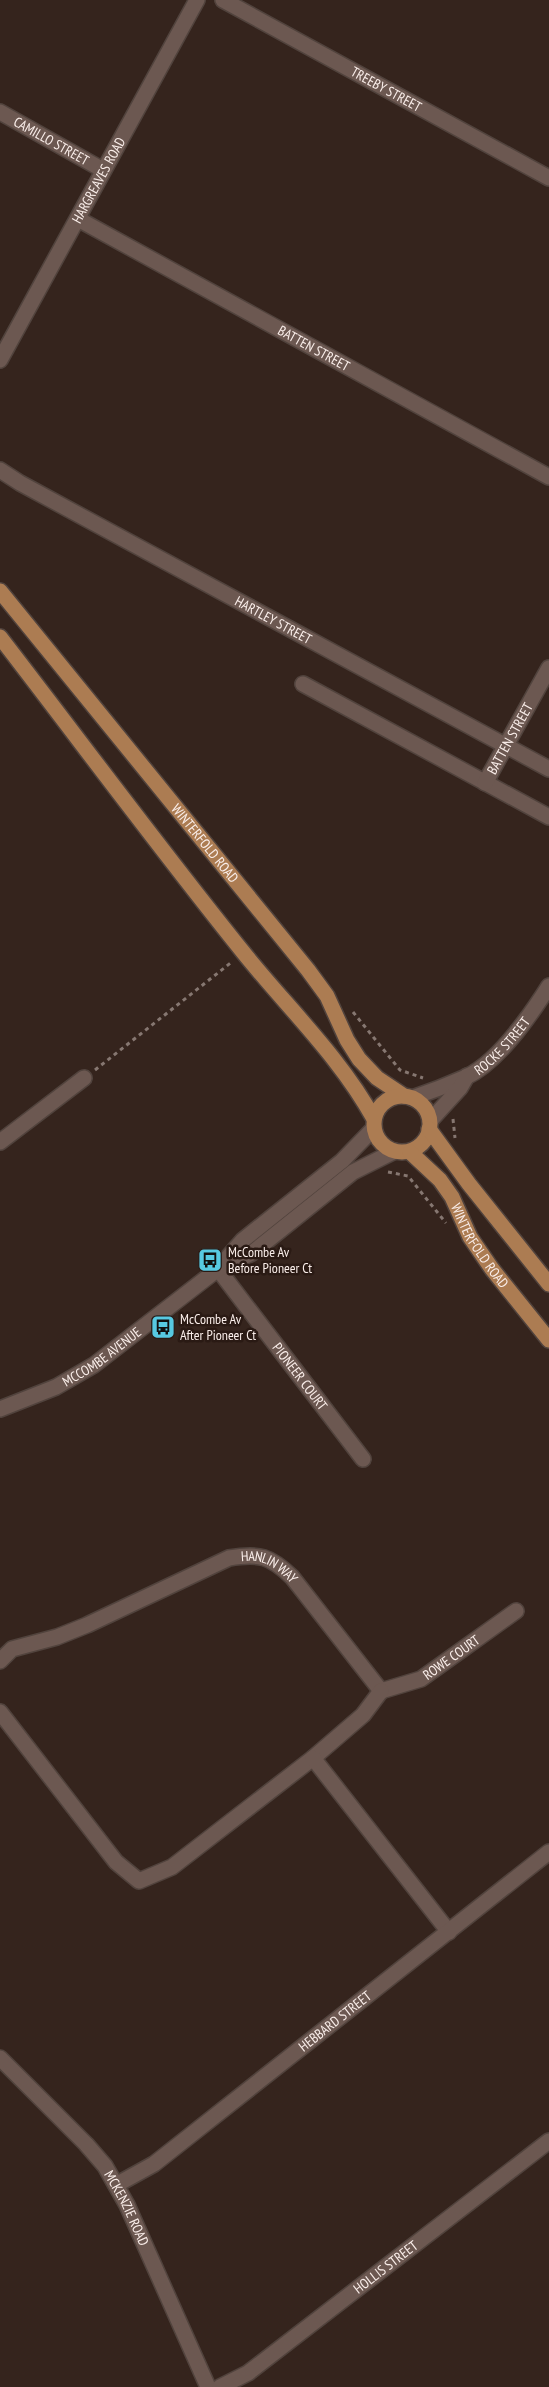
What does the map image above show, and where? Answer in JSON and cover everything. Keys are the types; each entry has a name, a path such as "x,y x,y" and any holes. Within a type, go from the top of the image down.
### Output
{"main road":[{"name":"WINTERFOLD ROAD","path":"0,591 308,970 327,996 347,1040 359,1059 377,1078 408,1097"},
{"path":"0,637 244,953 344,1072 374,1123 381,1143 395,1151 410,1152 423,1142 429,1125 425,1108 408,1097 396,1096 381,1104 374,1123"},
{"name":"WINTERFOLD ROAD","path":"429,1125 468,1184 549,1284"},
{"name":"WINTERFOLD ROAD","path":"410,1152 440,1180 452,1197 470,1237 492,1269 549,1340"}],"street":[{"name":"HARGREAVES ROAD","path":"0,360 197,0"},
{"name":"TREEBY STREET","path":"223,0 549,178"},
{"name":"CAMILLO STREET","path":"0,112 103,170"},
{"name":"BATTEN STREET","path":"78,219 549,477"},
{"name":"HARTLEY STREET","path":"0,470 20,484 549,769"},
{"name":"BATTEN STREET","path":"485,783 549,668"},
{"path":"303,684 549,817"},
{"name":"ROCKE STREET","path":"408,1097 467,1076 505,1045 549,986"},
{"name":"ROCKE STREET","path":"429,1125 460,1088 467,1076"},
{"path":"0,1142 84,1078"},
{"name":"MCCOMBE AVENUE","path":"218,1269 242,1240 342,1162 374,1123"},
{"name":"MCCOMBE AVENUE","path":"0,1409 56,1387 94,1365 218,1269 252,1253 353,1172 395,1151"},
{"name":"PIONEER COURT","path":"218,1269 363,1459"},
{"name":"HANLIN WAY","path":"0,1661 12,1649 57,1637 87,1625 229,1558 262,1556 276,1562 292,1577 381,1692"},
{"name":"ROWE COURT","path":"381,1692 421,1679 516,1611"},
{"path":"0,1712 116,1862 139,1881 172,1867 313,1758 363,1715 381,1692"},
{"path":"313,1758 449,1932"},
{"name":"HEBBARD STREET","path":"116,2185 154,2164 549,1852"},
{"name":"MCKENZIE ROAD","path":"0,2058 86,2144 116,2185 208,2387"},
{"name":"HOLLIS STREET","path":"220,2387 248,2373 549,2142"}],"path":[{"path":"84,1078 244,953"},
{"path":"351,1010 400,1070 428,1080"},
{"path":"383,1171 408,1176 448,1226"}],"place":[{"name":"McCombe Av Before Pioneer Ct","path":"210,1260"},
{"name":"McCombe Av After Pioneer Ct","path":"163,1327"}]}
